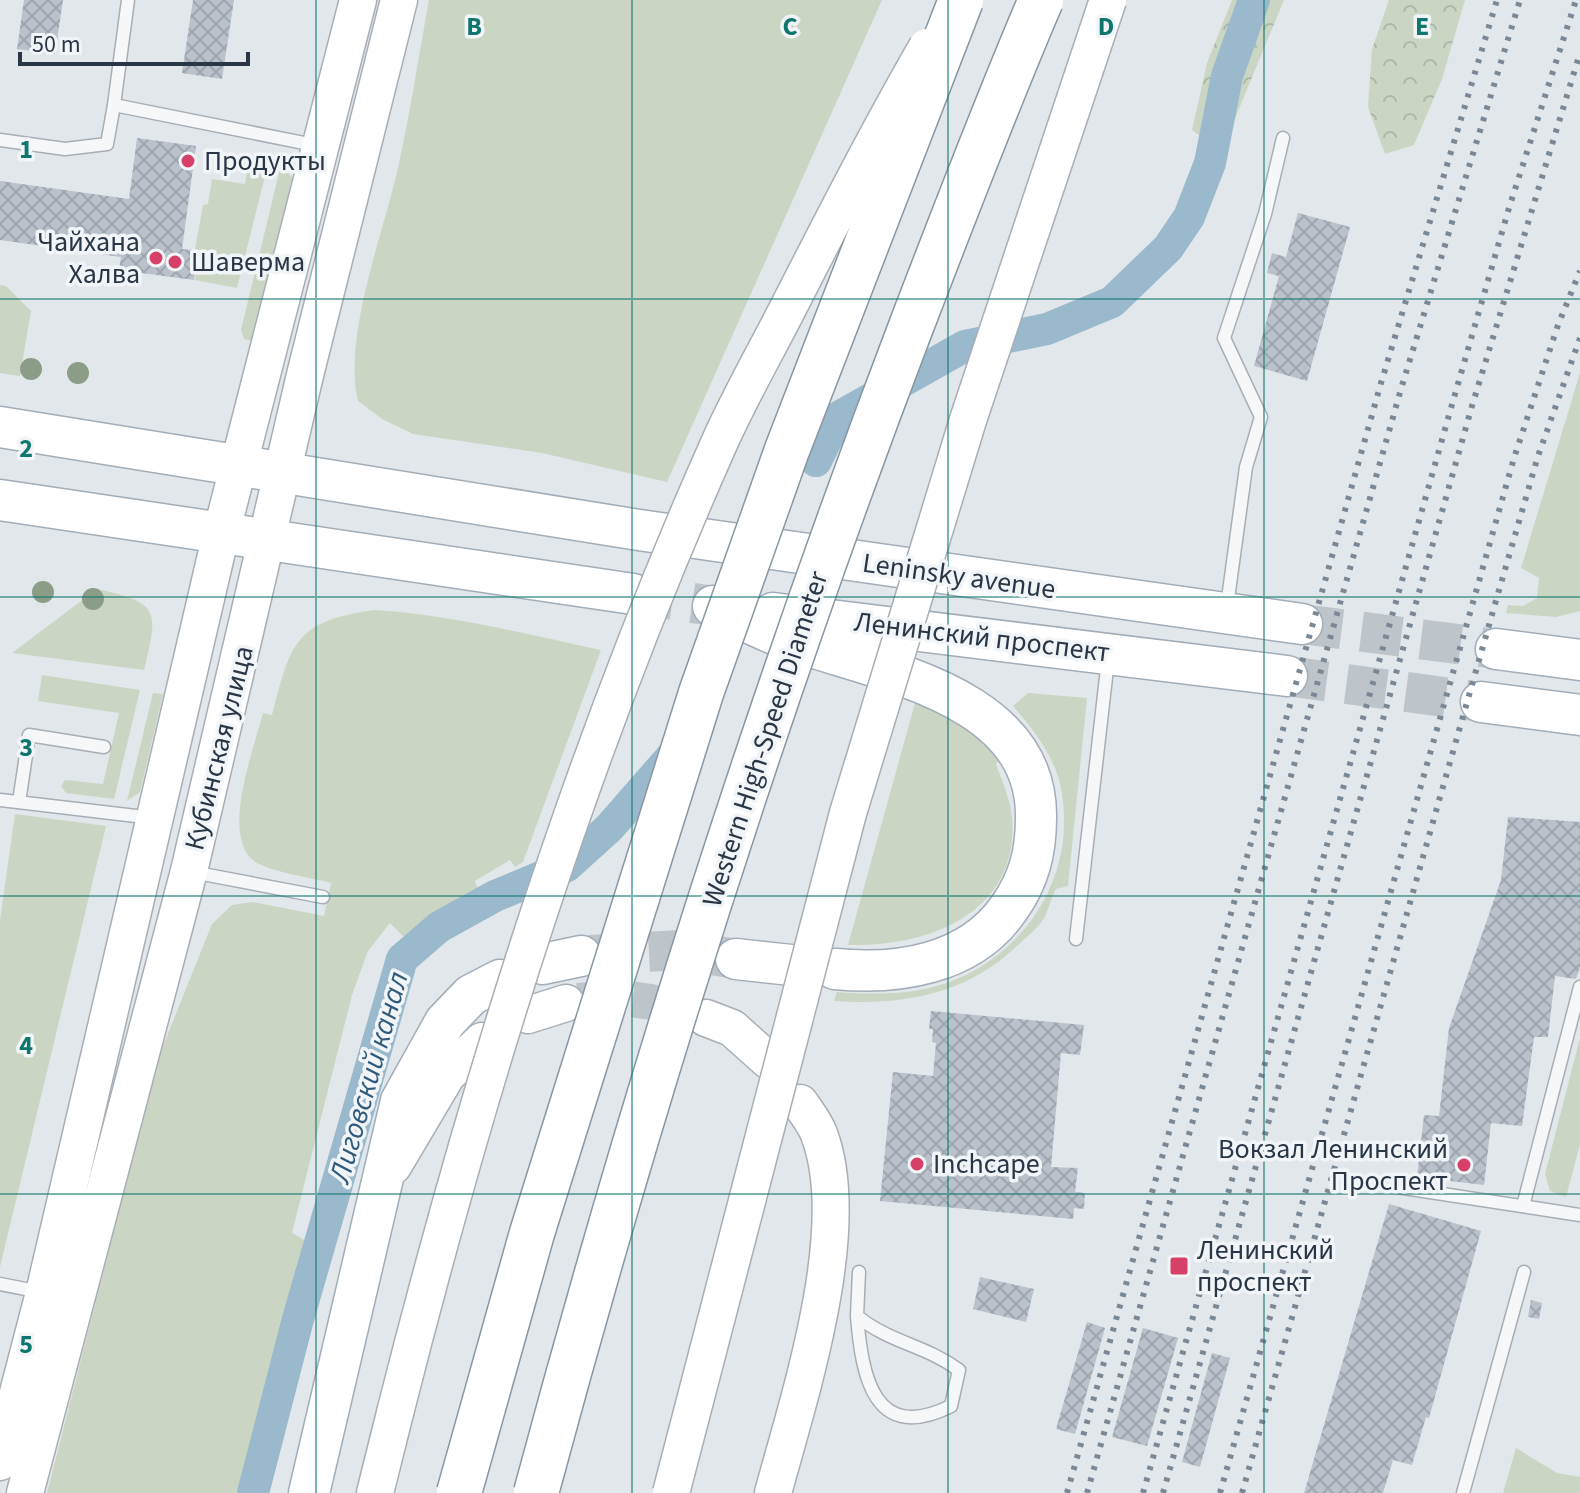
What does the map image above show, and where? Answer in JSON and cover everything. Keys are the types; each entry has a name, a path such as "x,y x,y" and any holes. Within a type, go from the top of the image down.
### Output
{"highway":[{"path":"459,1493 532,1233 701,693 793,435 961,0"},
{"name":"Western High-Speed Diameter","path":"536,1493 600,1257 748,782 854,477 1003,87 1041,0"}],"main road":[{"name":"Кубинская улица","path":"25,1493 59,1296 156,819 238,465 358,0"},
{"name":"Кубинская улица","path":"0,1462 59,1296 189,871 282,473 399,0"},
{"path":"375,1493 496,1042 581,792 645,619 722,437 872,142 953,0"},
{"path":"671,1493 848,813 973,405 1108,0"},
{"path":"0,427 238,465"},
{"name":"Ленинский проспект","path":"238,465 639,530 1302,624"},
{"path":"0,500 633,594"},
{"name":"Ленинский проспект","path":"835,969 916,968 960,951 991,928 1008,911 1028,878 1036,846 1036,811 1030,780 1016,752 994,726 978,712 934,685 780,636 713,606 1287,676"},
{"path":"1496,649 1580,660"},
{"path":"1481,702 1580,715"},
{"path":"736,959 791,965"},
{"path":"309,1493 401,1101 424,1054 445,1022 471,995 500,980"},
{"path":"528,1015 566,1003"},
{"path":"706,1018 732,1028 769,1061"},
{"path":"382,1185 447,1075 482,1041"},
{"path":"773,1493 806,1372 829,1234 829,1183 819,1133 800,1103"}],"lane":[{"path":"0,140 65,149 107,144 128,0"},
{"path":"114,105 321,146"},
{"path":"1226,614 1246,467 1261,417 1224,338 1265,214 1283,138"},
{"path":"1076,939 1109,652"},
{"path":"19,802 29,735 104,747"},
{"path":"0,800 156,819"},
{"path":"189,871 323,897"},
{"path":"1523,1206 1580,987"},
{"path":"1397,1187 1580,1215"},
{"path":"857,1316 880,1335 937,1354 959,1370 951,1406 912,1420 889,1412 869,1389 860,1353 857,1316 859,1272"},
{"path":"1463,1493 1524,1272"},
{"path":"0,1284 59,1296"}],"green space":[{"path":"429,0 882,0 667,482 542,453 413,434 382,419 358,401 355,375 360,315 399,163"},
{"path":"1232,0 1284,0 1224,145 1213,145 1192,130 1207,63"},
{"path":"1389,0 1465,0 1442,79 1414,145 1385,154 1368,107 1372,49"},
{"path":"248,165 267,168 237,288 195,280 200,250 195,249 203,205 208,204 212,179 245,184"},
{"path":"280,169 286,170 293,179 253,341 244,339 241,330"},
{"path":"0,285 6,286 31,311 20,376 0,373"},
{"path":"1580,373 1580,611 1556,617 1506,613 1508,605 1523,606 1537,598 1539,578 1521,568"},
{"path":"97,589 133,599 149,612 152,634 144,670 12,653"},
{"path":"375,610 461,621 601,650 523,862 515,867 510,860 475,881 478,889 405,938 390,923 368,951 352,995 292,1233 308,1242 242,1493 47,1493 157,1061 212,924 232,905 253,902 324,916 331,883 259,864 247,853 241,837 239,816 242,794 263,713 272,715 285,670 300,640 327,621"},
{"path":"42,675 140,690 114,799 66,793 61,786 65,780 103,784 119,713 38,701"},
{"path":"153,693 163,694 140,792 127,801"},
{"path":"1028,693 1087,698 1068,886 1056,889 1044,918 999,962 956,986 909,998 834,1001 837,992 895,993 952,981 980,967 1005,949 1026,927 1043,902 1055,875 1062,846 1064,815 1060,784 1052,762 1013,706"},
{"path":"915,703 950,718 955,714 1000,758 996,764 1012,817 1010,850 1001,878 984,901 963,918 937,931 908,939 848,945"},
{"path":"15,814 106,826 0,1267 0,920"},
{"path":"1580,1038 1580,1144 1566,1197 1550,1191 1545,1174"},
{"path":"1516,1448 1557,1473 1580,1477 1580,1493 1503,1493"}],"building":[{"path":"24,0 63,0 55,54 17,49"},
{"path":"193,0 234,0 222,79 182,73"},
{"path":"137,138 196,146 182,249 198,251 194,280 119,270 121,257 0,240 0,181 129,199"},
{"path":"1298,213 1350,227 1307,381 1254,366 1279,276 1267,273 1272,253 1286,257"},
{"path":"1508,817 1580,822 1580,967 1576,979 1555,976 1548,1037 1534,1037 1522,1126 1491,1123 1484,1185 1417,1177 1424,1115 1439,1116 1449,1028 1501,880"},
{"path":"931,1011 1084,1025 1080,1055 1061,1053 1051,1167 1078,1168 1075,1192 1085,1193 1084,1209 1074,1208 1073,1219 880,1201 893,1072 933,1076 936,1043 932,1042 933,1029 929,1029"},
{"path":"1389,1204 1481,1231 1429,1418 1426,1417 1412,1465 1393,1460 1383,1493 1304,1493"},
{"path":"980,1277 1034,1289 1026,1322 973,1309"},
{"path":"1531,1300 1542,1303 1539,1319 1528,1317"},
{"path":"1087,1322 1105,1328 1075,1434 1056,1429"},
{"path":"1143,1328 1178,1338 1147,1446 1112,1437"},
{"path":"1212,1353 1230,1358 1200,1467 1182,1462"}],"waterway":[{"name":"Лиговский канал","path":"816,461 837,418 965,346 1047,329 1112,302 1168,248 1189,217 1210,163 1227,76 1254,0"},
{"name":"Лиговский канал","path":"253,1493 298,1319 402,959 439,927 495,896 567,866 609,828 679,748"}],"tunnel":[{"path":"633,594 713,606"},
{"path":"1302,624 1496,649"},
{"path":"1287,676 1481,702"},
{"path":"589,955 682,950 736,959"},
{"path":"579,1001 610,998 641,1000 700,1016"}],"railway":[{"path":"1067,1493 1381,383 1497,0"},
{"path":"1087,1493 1401,389 1520,0"},
{"path":"1143,1493 1453,401 1509,208 1576,0"},
{"path":"1163,1493 1472,406 1580,53"},
{"path":"1220,1493 1514,458 1558,325 1580,271"},
{"path":"1242,1493 1538,456 1580,338"}],"place":[{"name":"Продукты","path":"188,161"},
{"name":"Чайхана Халва","path":"156,258"},
{"name":"Шаверма","path":"175,262"},
{"name":"Inchcape","path":"917,1164"},
{"name":"Вокзал Ленинский Проспект","path":"1464,1165"},
{"name":"Ленинский проспект","path":"1179,1266"}]}
